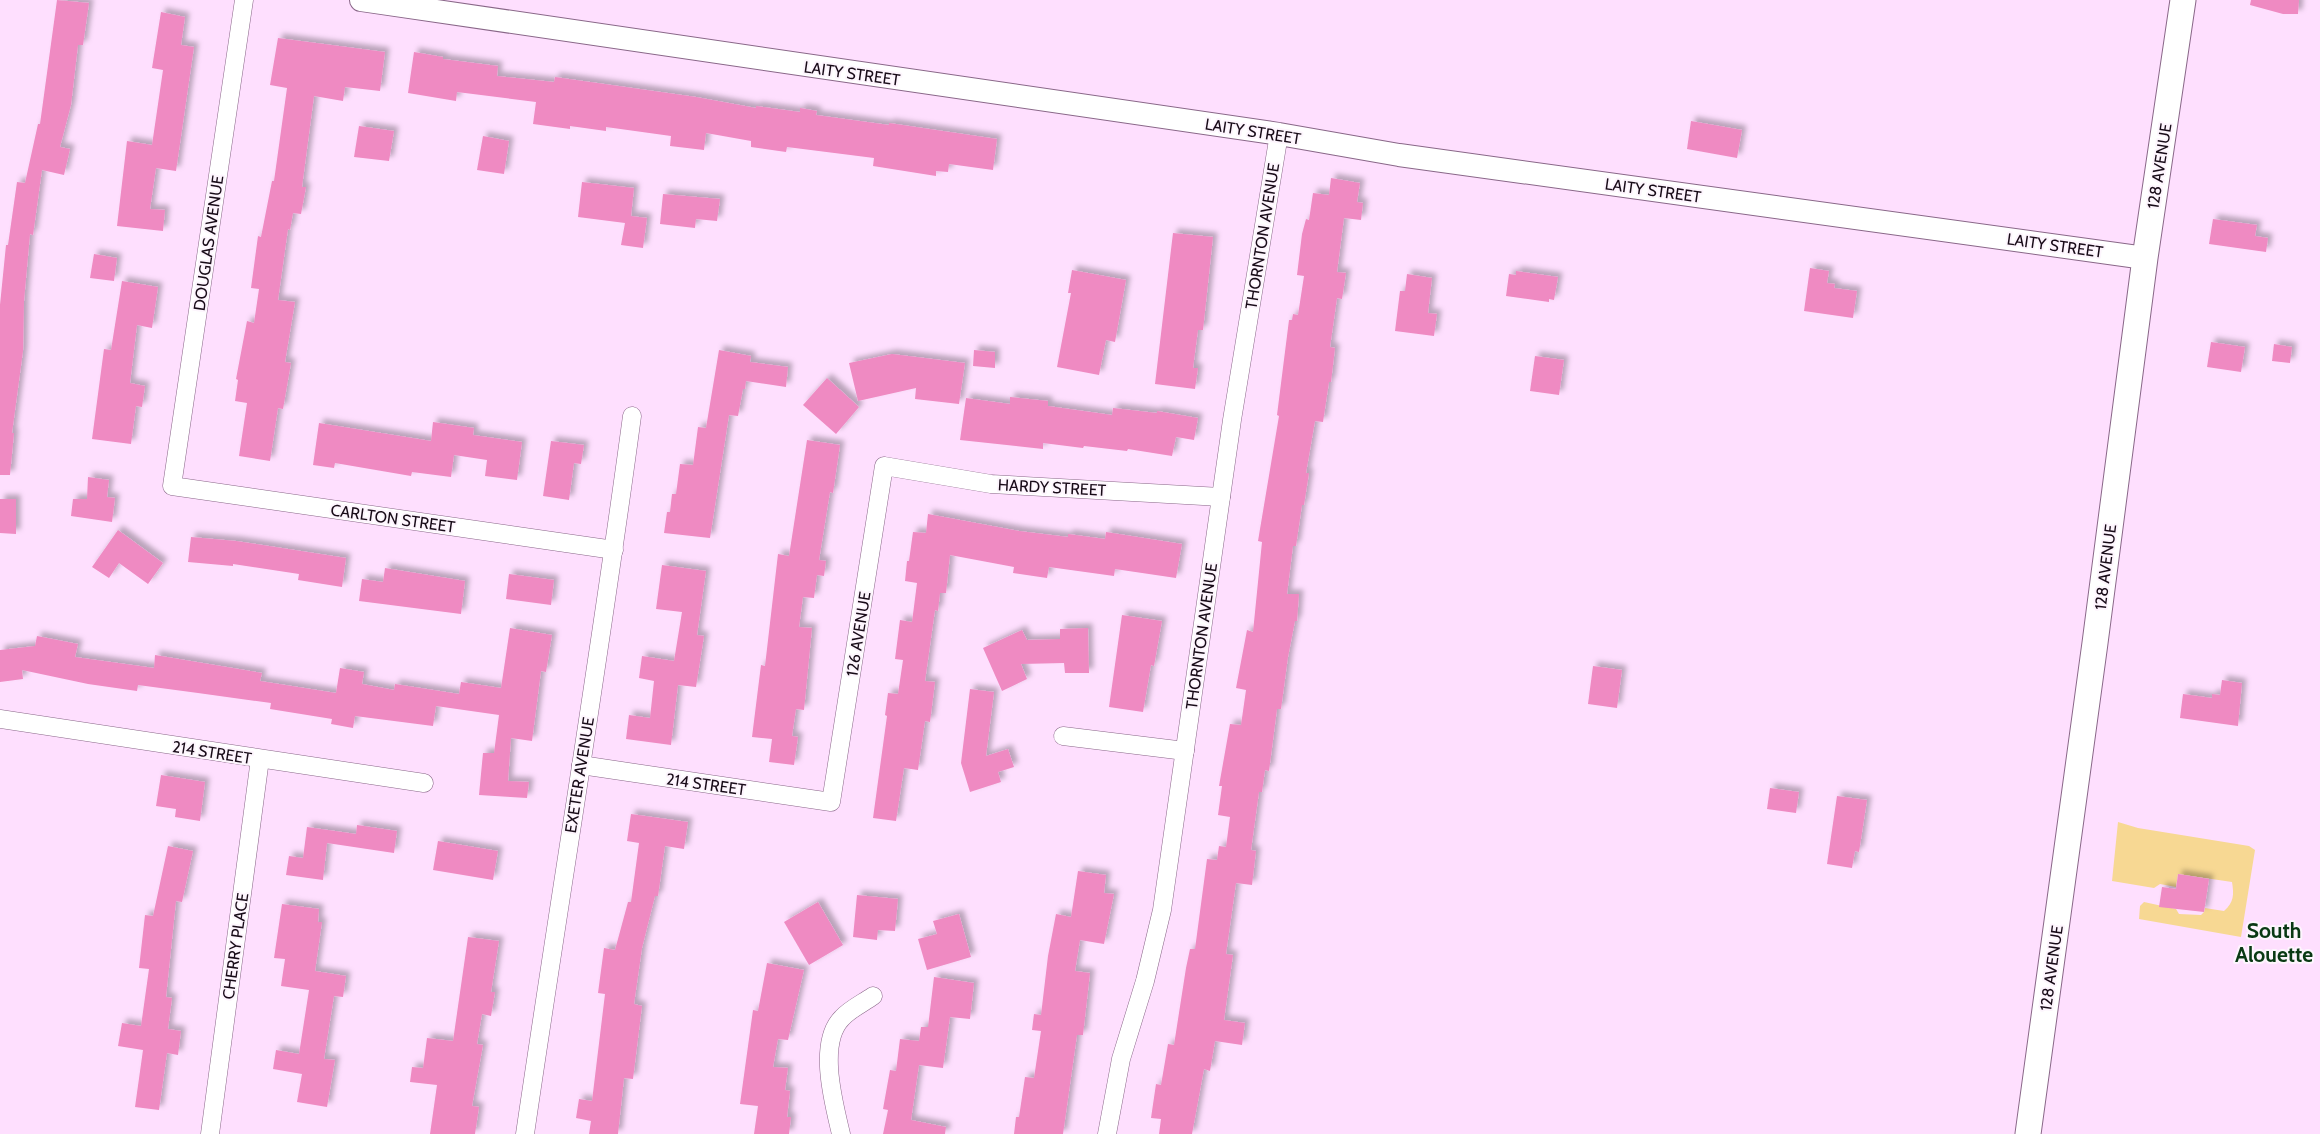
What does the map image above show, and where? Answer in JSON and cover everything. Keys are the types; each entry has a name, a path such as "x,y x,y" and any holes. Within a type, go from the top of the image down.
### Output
{"main road":[{"name":"128 AVENUE","path":"2028,1134 2094,653 2145,258 2182,0"}],"street":[{"name":"DOUGLAS AVENUE","path":"172,486 244,0"},
{"name":"LAITY STREET","path":"361,0 1279,134 1415,157 2145,258"},
{"name":"THORNTON AVENUE","path":"1107,1134 1120,1059 1145,981 1162,910 1221,497 1279,134"},
{"name":"EXETER AVENUE","path":"525,1134 614,550 632,416"},
{"name":"HARDY STREET","path":"884,466 991,484 1221,497"},
{"name":"126 AVENUE","path":"831,802 884,466"},
{"name":"CARLTON STREET","path":"172,486 614,550"},
{"name":"214 STREET","path":"0,719 424,783"},
{"path":"1063,736 1185,751"},
{"name":"CHERRY PLACE","path":"210,1134 260,759"},
{"name":"214 STREET","path":"581,765 831,802"},
{"path":"841,1134 830,1090 829,1058 833,1034 842,1018 873,996"}],"shaded area":[{"path":"2118,822 2138,828 2249,846 2255,850 2241,937 2139,919 2140,906 2144,902 2176,909 2179,914 2201,915 2205,908 2224,911 2233,898 2232,882 2178,874 2176,887 2160,884 2154,888 2112,881"}],"building":[{"path":"57,0 89,3 83,45 78,45 71,105 60,147 70,149 64,175 42,170 33,235 30,234 24,301 23,351 12,433 14,433 10,475 0,475 0,305 6,245 8,245 17,182 25,183 38,124 40,124"},
{"path":"2251,0 2299,0 2298,14 2283,14 2250,5"},
{"path":"161,12 185,17 181,45 194,47 176,171 156,168 150,209 165,210 163,231 117,226 127,141 152,145 163,70 152,68"},
{"path":"278,38 385,52 380,91 345,87 343,101 314,96 302,187 306,187 301,214 293,213 290,230 288,229 278,300 295,302 285,362 291,363 283,409 278,408 270,461 239,456 247,403 235,401 238,380 236,379 247,321 254,323 259,289 251,288 258,236 261,237 272,181 274,181 287,88 270,85"},
{"path":"414,52 443,57 443,59 498,66 497,76 554,82 555,77 696,97 756,108 756,106 800,112 800,108 817,111 816,115 889,125 889,123 997,139 993,170 949,164 948,172 936,171 936,176 873,166 874,158 787,147 786,152 751,147 751,141 706,133 704,150 670,146 671,136 606,127 606,131 570,126 570,129 533,124 536,102 457,92 456,101 408,93"},
{"path":"1691,121 1742,130 1737,158 1687,149"},
{"path":"359,126 394,131 389,161 354,157"},
{"path":"483,136 509,141 504,174 477,170"},
{"path":"1331,178 1360,183 1357,202 1363,203 1361,220 1344,218 1337,272 1346,273 1342,299 1337,298 1330,347 1335,348 1331,382 1329,382 1323,422 1315,421 1306,473 1309,473 1304,505 1302,505 1296,546 1293,546 1287,594 1299,594 1297,621 1295,621 1288,657 1281,709 1277,709 1269,771 1265,770 1262,792 1259,792 1251,850 1256,851 1252,885 1236,883 1226,954 1233,955 1224,1020 1245,1023 1242,1045 1215,1041 1210,1071 1204,1069 1192,1134 1159,1134 1161,1119 1151,1118 1156,1084 1161,1085 1168,1044 1174,1045 1190,949 1195,949 1207,859 1217,860 1219,846 1226,847 1230,817 1218,815 1222,786 1219,786 1230,724 1241,725 1246,690 1236,688 1247,630 1253,632 1262,542 1258,541 1279,416 1277,415 1289,320 1292,320 1293,314 1298,315 1304,276 1297,275 1302,234 1306,219 1309,220 1313,193 1329,195"},
{"path":"582,182 634,188 631,216 647,218 643,248 621,245 625,223 578,217"},
{"path":"663,194 720,199 717,221 696,219 695,228 660,224"},
{"path":"2213,219 2257,225 2255,236 2268,238 2266,252 2209,244"},
{"path":"1173,233 1213,237 1203,330 1198,330 1193,368 1198,368 1195,389 1155,384"},
{"path":"94,254 117,258 114,281 90,278"},
{"path":"1810,268 1829,271 1827,283 1835,284 1834,288 1857,291 1853,318 1804,311"},
{"path":"1072,270 1126,280 1115,342 1106,340 1099,375 1057,367 1071,293 1068,293"},
{"path":"1516,271 1558,277 1554,300 1549,299 1549,302 1506,296 1509,274 1516,275"},
{"path":"1407,274 1432,278 1428,313 1437,314 1434,336 1395,331 1400,291 1405,291"},
{"path":"122,281 158,287 152,328 137,325 130,383 145,386 142,407 136,406 131,444 92,439 104,349 111,350"},
{"path":"2211,342 2245,347 2241,372 2207,367"},
{"path":"2274,344 2292,347 2290,363 2272,361"},
{"path":"719,350 751,356 750,362 788,367 786,387 746,381 738,416 729,415 710,538 664,533 667,512 670,512 672,494 676,494 680,464 693,465 698,427 706,428"},
{"path":"974,350 995,352 995,368 973,366"},
{"path":"892,354 965,363 959,404 915,399 916,388 858,401 849,363"},
{"path":"1535,356 1564,360 1559,395 1530,391"},
{"path":"827,378 859,407 836,434 803,405"},
{"path":"1010,397 1048,401 1048,406 1112,415 1113,408 1157,413 1157,411 1198,418 1194,440 1176,437 1172,456 1128,449 1127,451 1084,446 1083,448 1043,443 1043,449 960,440 966,398 1010,404"},
{"path":"433,422 474,428 473,435 522,442 517,480 485,476 487,460 454,455 451,477 412,472 411,476 335,463 334,468 313,465 319,423 431,441"},
{"path":"807,440 840,445 833,493 830,492 819,560 826,561 824,576 817,575 814,598 803,597 799,627 812,628 804,710 796,709 792,736 798,737 794,765 769,762 772,739 752,737 761,665 765,666 778,554 789,556"},
{"path":"551,441 584,445 581,464 574,463 569,500 543,496"},
{"path":"88,477 109,480 107,497 115,498 112,522 71,516 73,499 87,499"},
{"path":"0,499 16,499 16,534 0,533"},
{"path":"928,514 1019,531 1068,537 1068,534 1105,539 1106,532 1182,544 1176,578 1115,569 1114,576 1049,567 1047,578 1013,573 1014,567 950,555 946,593 940,593 938,611 935,610 925,681 935,682 930,722 925,721 918,770 904,768 896,821 873,818 887,716 885,715 888,693 898,694 903,660 895,659 900,620 912,622 917,583 905,581 907,561 909,561 913,532 926,533"},
{"path":"118,530 163,563 148,584 119,563 109,578 92,567"},
{"path":"191,537 236,541 346,558 342,587 298,580 299,574 233,564 233,566 188,562"},
{"path":"662,565 706,571 697,635 704,636 696,687 678,685 671,745 626,739 629,715 650,718 654,681 639,678 642,656 674,661 682,612 656,609"},
{"path":"385,568 465,581 461,614 359,601 362,579 383,582"},
{"path":"509,574 554,580 551,605 506,599"},
{"path":"1122,615 1162,621 1154,666 1151,665 1143,712 1109,707"},
{"path":"510,628 552,635 546,672 541,671 532,741 511,738 508,781 529,782 527,798 479,795 483,753 494,753 499,715 436,706 433,726 355,716 353,728 331,724 332,719 270,709 271,703 138,685 137,691 88,684 22,670 23,679 0,682 0,650 35,646 37,636 78,644 75,657 154,668 155,655 262,673 260,681 336,693 340,668 364,672 362,684 394,690 395,684 459,694 461,682 501,688"},
{"path":"1088,628 1089,673 1065,673 1064,663 1021,664 1027,679 1002,691 983,648 1022,630 1027,640 1060,639 1060,629"},
{"path":"1593,666 1622,670 1617,708 1588,704"},
{"path":"2222,680 2242,683 2238,726 2180,718 2183,694 2212,698 2212,694 2220,695"},
{"path":"970,689 994,692 986,756 1008,749 1014,767 998,772 1001,782 970,792 961,763"},
{"path":"161,775 205,782 200,821 175,817 176,809 156,806"},
{"path":"1770,788 1799,792 1796,813 1767,809"},
{"path":"1837,796 1867,800 1859,852 1855,851 1852,868 1827,864"},
{"path":"631,814 688,822 684,849 665,846 658,896 655,896 642,948 634,1004 642,1006 633,1079 624,1078 618,1134 589,1134 591,1121 576,1118 579,1099 592,1101 605,994 598,993 604,948 615,950 628,902 631,902 639,843 627,841"},
{"path":"357,825 397,831 394,853 327,843 323,880 286,875 289,856 303,858 307,827 356,834"},
{"path":"438,841 498,851 493,880 433,870"},
{"path":"168,846 193,851 182,902 176,901 166,997 172,998 168,1029 181,1031 178,1055 167,1053 159,1110 135,1107 143,1050 118,1046 122,1023 141,1026 149,969 139,968 145,915 153,916"},
{"path":"1078,871 1106,875 1104,893 1114,894 1104,944 1080,940 1075,971 1090,973 1083,1035 1077,1035 1063,1134 1014,1134 1016,1117 1019,1117 1025,1077 1034,1078 1041,1031 1032,1030 1034,1014 1041,1015 1048,956 1056,914 1071,917"},
{"path":"2178,874 2209,879 2204,912 2159,907 2162,887 2176,889"},
{"path":"857,895 898,899 895,931 878,930 877,940 853,937"},
{"path":"818,902 843,945 809,965 784,922"},
{"path":"282,904 319,909 318,922 322,922 315,971 346,976 343,997 334,996 324,1059 335,1060 327,1107 297,1102 302,1074 273,1069 276,1050 299,1054 309,990 281,986 285,959 274,958"},
{"path":"959,914 971,957 927,970 918,939 937,934 933,921"},
{"path":"468,937 499,941 491,992 495,992 491,1016 482,1014 477,1044 483,1045 472,1106 479,1107 475,1134 430,1134 437,1085 410,1082 412,1067 423,1068 427,1038 453,1041"},
{"path":"767,963 804,970 788,1040 778,1039 773,1067 788,1068 785,1090 790,1091 787,1117 791,1117 789,1134 754,1134 758,1106 740,1104 753,1010 758,1011"},
{"path":"934,977 974,983 970,1019 950,1017 943,1068 919,1065 911,1120 946,1127 945,1134 883,1134 888,1110 883,1109 890,1070 896,1071 900,1039 919,1041 921,1027 928,1027"}],"district":[{"name":"South Alouette","path":"2274,943"}]}
